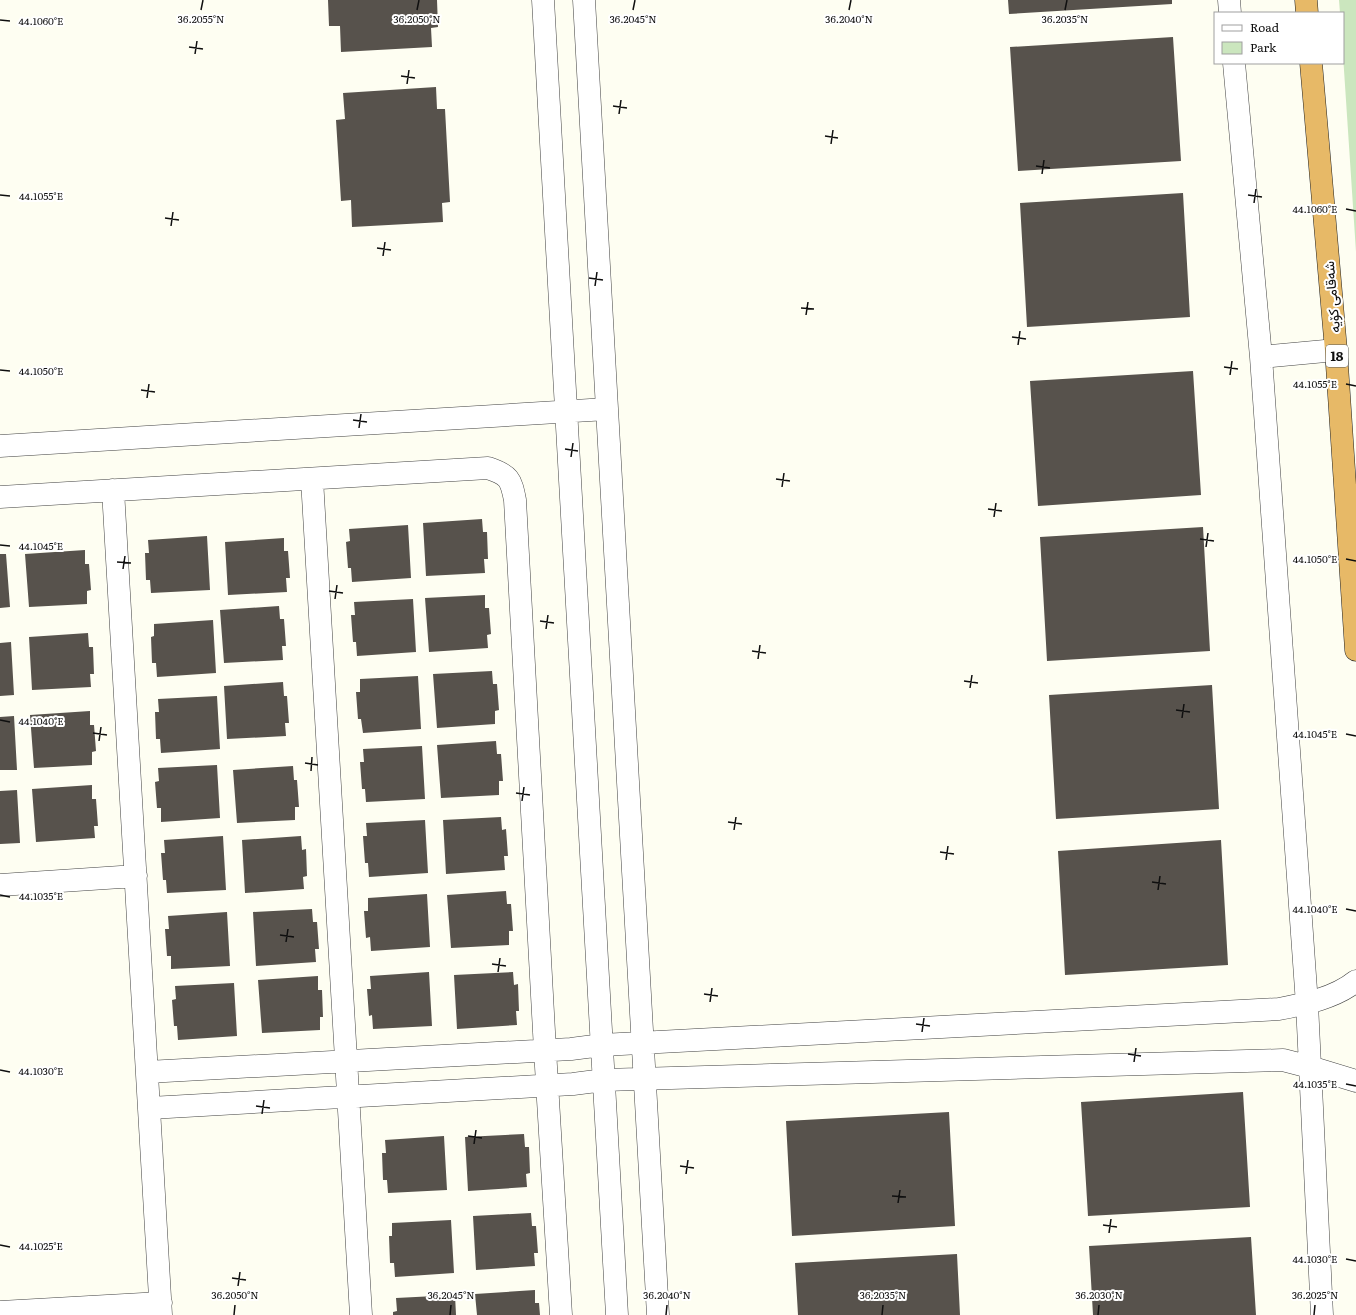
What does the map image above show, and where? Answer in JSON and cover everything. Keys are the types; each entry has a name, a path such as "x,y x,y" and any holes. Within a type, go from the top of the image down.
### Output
{"highway":[{"path":"1306,0 1307,12"},
{"name":"شەقامی کۆیە","path":"1311,64 1336,350 1356,650"}],"street":[{"path":"543,0 617,1315"},
{"path":"584,0 658,1315"},
{"path":"1229,0 1230,12"},
{"path":"1234,64 1261,358 1307,1004 1322,1315"},
{"path":"1261,358 1336,350"},
{"path":"0,446 607,409"},
{"path":"0,497 488,468 503,473 512,484 515,500 561,1315"},
{"path":"312,479 361,1315"},
{"path":"0,1312 161,1309 113,490"},
{"path":"0,885 136,876"},
{"path":"147,1072 571,1049 602,1045 1279,1009 1307,1004 1347,989 1356,981"},
{"path":"150,1108 573,1084 604,1080 645,1078 1283,1060 1356,1081"}],"green space":[{"path":"1339,0 1356,0 1356,252 1344,64 1344,12 1340,12"}],"building":[{"path":"328,0 437,0 438,27 431,28 432,47 341,52 340,26 329,26"},
{"path":"1008,0 1172,0 1172,4 1009,14"},
{"path":"1173,37 1181,161 1018,171 1010,47"},
{"path":"436,87 437,109 445,109 450,202 442,203 443,222 352,227 351,200 341,201 336,120 345,119 343,93"},
{"path":"1183,193 1190,317 1027,327 1020,203"},
{"path":"1193,371 1201,495 1038,506 1030,381"},
{"path":"482,519 483,532 487,532 488,559 484,559 485,573 426,576 423,523"},
{"path":"408,525 411,578 352,582 351,568 348,568 346,542 350,541 349,529"},
{"path":"1203,527 1210,651 1047,661 1040,537"},
{"path":"207,536 210,590 151,593 150,580 146,580 145,553 149,553 148,540"},
{"path":"284,538 284,551 288,551 290,578 286,578 287,592 228,595 225,542"},
{"path":"85,550 85,564 89,564 91,590 87,591 87,604 29,607 25,554"},
{"path":"0,554 6,554 10,607 0,608"},
{"path":"485,595 485,608 489,608 491,634 487,635 488,648 429,652 425,598"},
{"path":"413,599 416,652 357,656 356,642 353,642 351,615 355,615 354,602"},
{"path":"279,606 280,619 284,619 286,646 282,646 283,660 224,663 220,610"},
{"path":"213,620 216,673 157,677 156,663 152,663 151,637 154,636 154,624"},
{"path":"88,633 89,647 93,647 94,674 90,674 91,687 32,690 29,637"},
{"path":"11,642 14,695 0,696 0,643"},
{"path":"492,671 493,684 497,684 499,710 495,711 495,724 437,728 433,674"},
{"path":"418,676 421,729 363,733 361,719 358,719 356,692 360,692 360,679"},
{"path":"283,682 284,696 287,696 289,723 285,723 286,736 227,739 224,686"},
{"path":"1212,685 1219,809 1056,819 1049,695"},
{"path":"217,696 220,749 161,753 160,739 156,739 155,712 159,712 158,699"},
{"path":"90,711 90,725 94,725 96,751 92,752 92,765 34,768 30,715"},
{"path":"14,716 17,770 0,770 0,717"},
{"path":"496,741 497,754 501,754 503,781 499,781 499,795 441,798 437,745"},
{"path":"422,746 425,799 366,802 365,789 362,789 360,762 364,762 363,749"},
{"path":"217,765 220,818 161,822 161,808 157,808 155,782 159,781 158,768"},
{"path":"293,766 294,780 297,780 299,807 295,807 295,820 237,823 233,770"},
{"path":"92,785 92,799 96,799 98,826 94,826 95,838 36,842 32,789"},
{"path":"17,790 20,843 0,844 0,791"},
{"path":"501,817 502,830 506,829 508,856 504,856 505,870 446,874 443,820"},
{"path":"425,820 428,873 369,877 368,863 365,863 363,836 367,836 366,823"},
{"path":"223,836 226,890 167,893 166,880 163,880 161,853 165,853 164,840"},
{"path":"301,836 302,850 306,849 307,876 303,877 304,889 245,893 242,840"},
{"path":"1221,840 1228,965 1065,975 1058,851"},
{"path":"506,891 507,904 511,904 513,931 509,931 509,945 451,948 447,895"},
{"path":"427,894 430,947 371,951 370,937 366,938 364,911 368,911 368,898"},
{"path":"312,909 313,922 317,922 319,949 315,949 316,962 256,966 253,912"},
{"path":"227,912 230,966 171,969 171,956 167,956 165,929 169,929 168,916"},
{"path":"429,972 432,1026 373,1029 372,1015 369,1016 367,989 371,989 370,976"},
{"path":"513,972 514,985 518,984 519,1011 516,1011 517,1025 457,1029 454,975"},
{"path":"318,976 318,990 322,990 323,1017 320,1017 320,1030 262,1033 258,980"},
{"path":"234,983 237,1036 178,1040 177,1026 174,1026 172,1000 176,999 175,986"},
{"path":"1243,1092 1250,1207 1088,1216 1081,1102"},
{"path":"949,1112 955,1226 792,1236 786,1121"},
{"path":"524,1134 525,1147 529,1147 530,1173 526,1174 527,1187 468,1191 465,1137"},
{"path":"444,1136 447,1190 388,1193 387,1180 383,1180 382,1153 386,1153 385,1140"},
{"path":"531,1213 532,1226 536,1226 538,1253 534,1253 535,1266 476,1270 473,1216"},
{"path":"451,1220 454,1273 395,1277 394,1263 390,1263 389,1236 392,1236 392,1223"},
{"path":"1251,1237 1256,1315 1093,1315 1089,1246"},
{"path":"957,1254 960,1315 798,1315 795,1263"},
{"path":"535,1290 535,1303 539,1303 540,1315 477,1315 475,1294"},
{"path":"455,1295 456,1315 393,1315 393,1312 397,1311 396,1298"}]}
